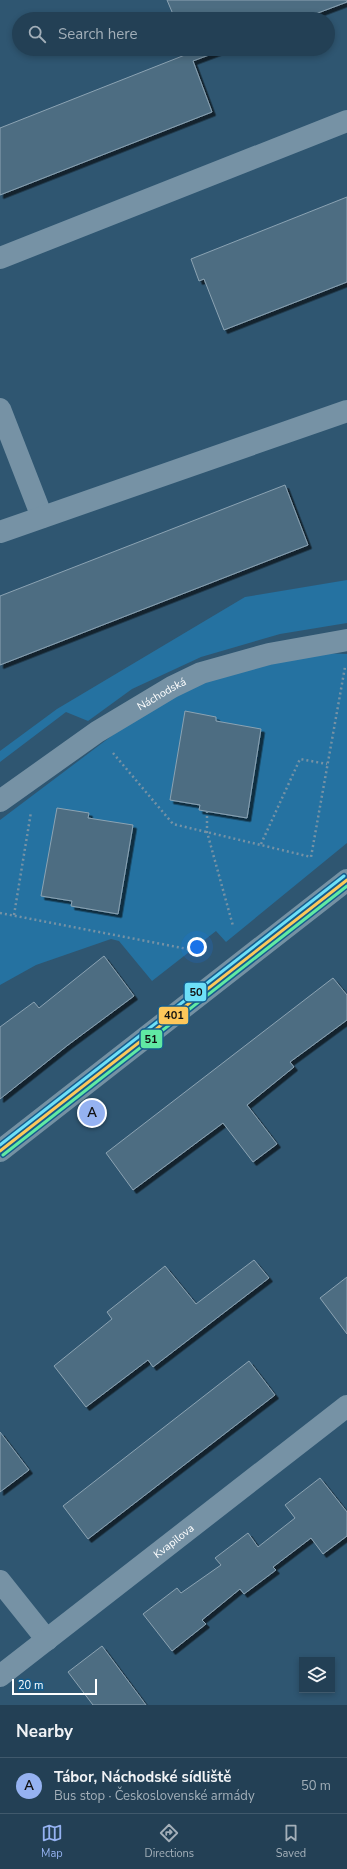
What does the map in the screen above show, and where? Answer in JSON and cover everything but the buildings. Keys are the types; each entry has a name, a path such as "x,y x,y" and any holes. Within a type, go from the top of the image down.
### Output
{"main road":[{"path":"0,1151 347,880"}],"street":[{"path":"0,258 347,121"},
{"path":"0,409 42,517"},
{"path":"0,532 347,411"},
{"name":"Náchodská","path":"0,801 97,732 172,686 201,673 269,654 347,640"},
{"name":"Kvapilova","path":"0,1676 347,1406"},
{"path":"0,1581 46,1640"}],"path":[{"path":"112,752 173,824 311,857 345,665"},
{"path":"261,844 300,759 327,764"},
{"path":"14,915 31,811"},
{"path":"207,811 207,832 232,926"},
{"path":"0,913 198,951"}],"shaded area":[{"path":"347,580 347,623 280,634 201,657 132,689 88,721 66,712 0,762 0,751 57,709 245,597"},
{"path":"320,653 347,654 347,843 226,942 216,931 152,981 119,941 111,939 36,965 0,985 0,820 154,704 194,686 215,679 257,667"}],"transit line":[{"name":"50","path":"0,1145 344,876"},
{"name":"401","path":"0,1151 347,880"},
{"name":"51","path":"3,1155 347,886"}],"place":[{"name":"Tábor, Náchodské sídliště","path":"92,1113"}]}
